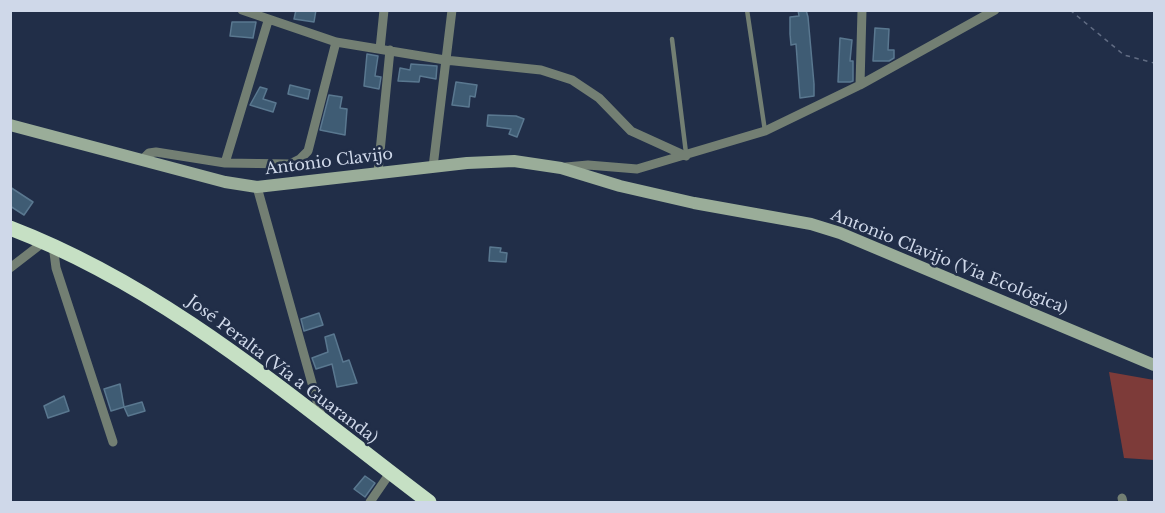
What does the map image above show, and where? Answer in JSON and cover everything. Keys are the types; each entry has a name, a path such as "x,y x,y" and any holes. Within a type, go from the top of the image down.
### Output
{"highway":[{"name":"José Peralta (Vía a Guaranda)","path":"10,228 49,243 134,287 197,325 429,502"}],"main road":[{"name":"Antonio Clavijo","path":"10,125 225,182 257,187 378,172 514,161 561,168 620,186"},
{"name":"Antonio Clavijo (Via Ecológica)","path":"620,186 694,203 812,224 840,233 1155,365"}],"street":[{"path":"242,10 268,21 336,42 444,60 541,70 572,80 599,98 631,130 686,156"},
{"path":"378,172 385,50 384,10"},
{"path":"433,167 444,60 452,10"},
{"path":"860,85 861,10"},
{"path":"561,168 588,165 632,170 686,156 765,130 860,85 995,10"},
{"path":"225,163 268,21"},
{"path":"143,159 149,153 156,152 225,163 290,164 300,159 308,151 336,42"},
{"path":"257,187 322,422"},
{"path":"10,268 49,243 113,442"},
{"path":"370,502 390,473"}],"lane":[{"path":"747,10 765,130"},
{"path":"672,39 686,156"}],"path":[{"path":"1070,10 1109,45 1124,55 1155,63"}],"shaded area":[{"path":"1109,372 1154,380 1154,460 1124,458"}],"building":[{"path":"296,10 316,10 314,22 294,19"},
{"path":"798,10 806,10 808,17 814,84 814,96 800,98 796,44 791,45 790,34 790,17 799,16"},
{"path":"232,22 256,22 253,38 230,36"},
{"path":"875,28 889,29 888,50 894,50 894,58 889,61 873,61"},
{"path":"840,38 852,40 850,61 853,61 853,81 850,82 838,82"},
{"path":"367,54 378,56 375,76 381,77 379,89 364,86"},
{"path":"411,64 437,66 436,79 420,76 419,82 398,81 400,68 410,70"},
{"path":"456,82 477,85 475,97 470,96 469,107 452,105"},
{"path":"290,85 310,90 308,99 288,94"},
{"path":"260,87 267,89 263,99 276,103 273,112 250,105"},
{"path":"329,95 342,97 340,108 347,109 345,135 320,130"},
{"path":"488,115 516,116 524,119 517,137 509,134 511,129 487,126"},
{"path":"10,187 33,202 24,215 10,206"},
{"path":"490,247 501,248 500,252 507,253 506,262 489,261"},
{"path":"319,313 323,325 304,331 301,319"},
{"path":"334,334 343,362 349,360 357,383 337,387 332,364 316,369 312,358 328,352 325,337"},
{"path":"120,384 124,407 111,411 104,389"},
{"path":"64,396 69,411 48,418 44,406"},
{"path":"142,402 145,411 128,416 124,407"},
{"path":"365,476 375,483 365,497 354,489"}]}
